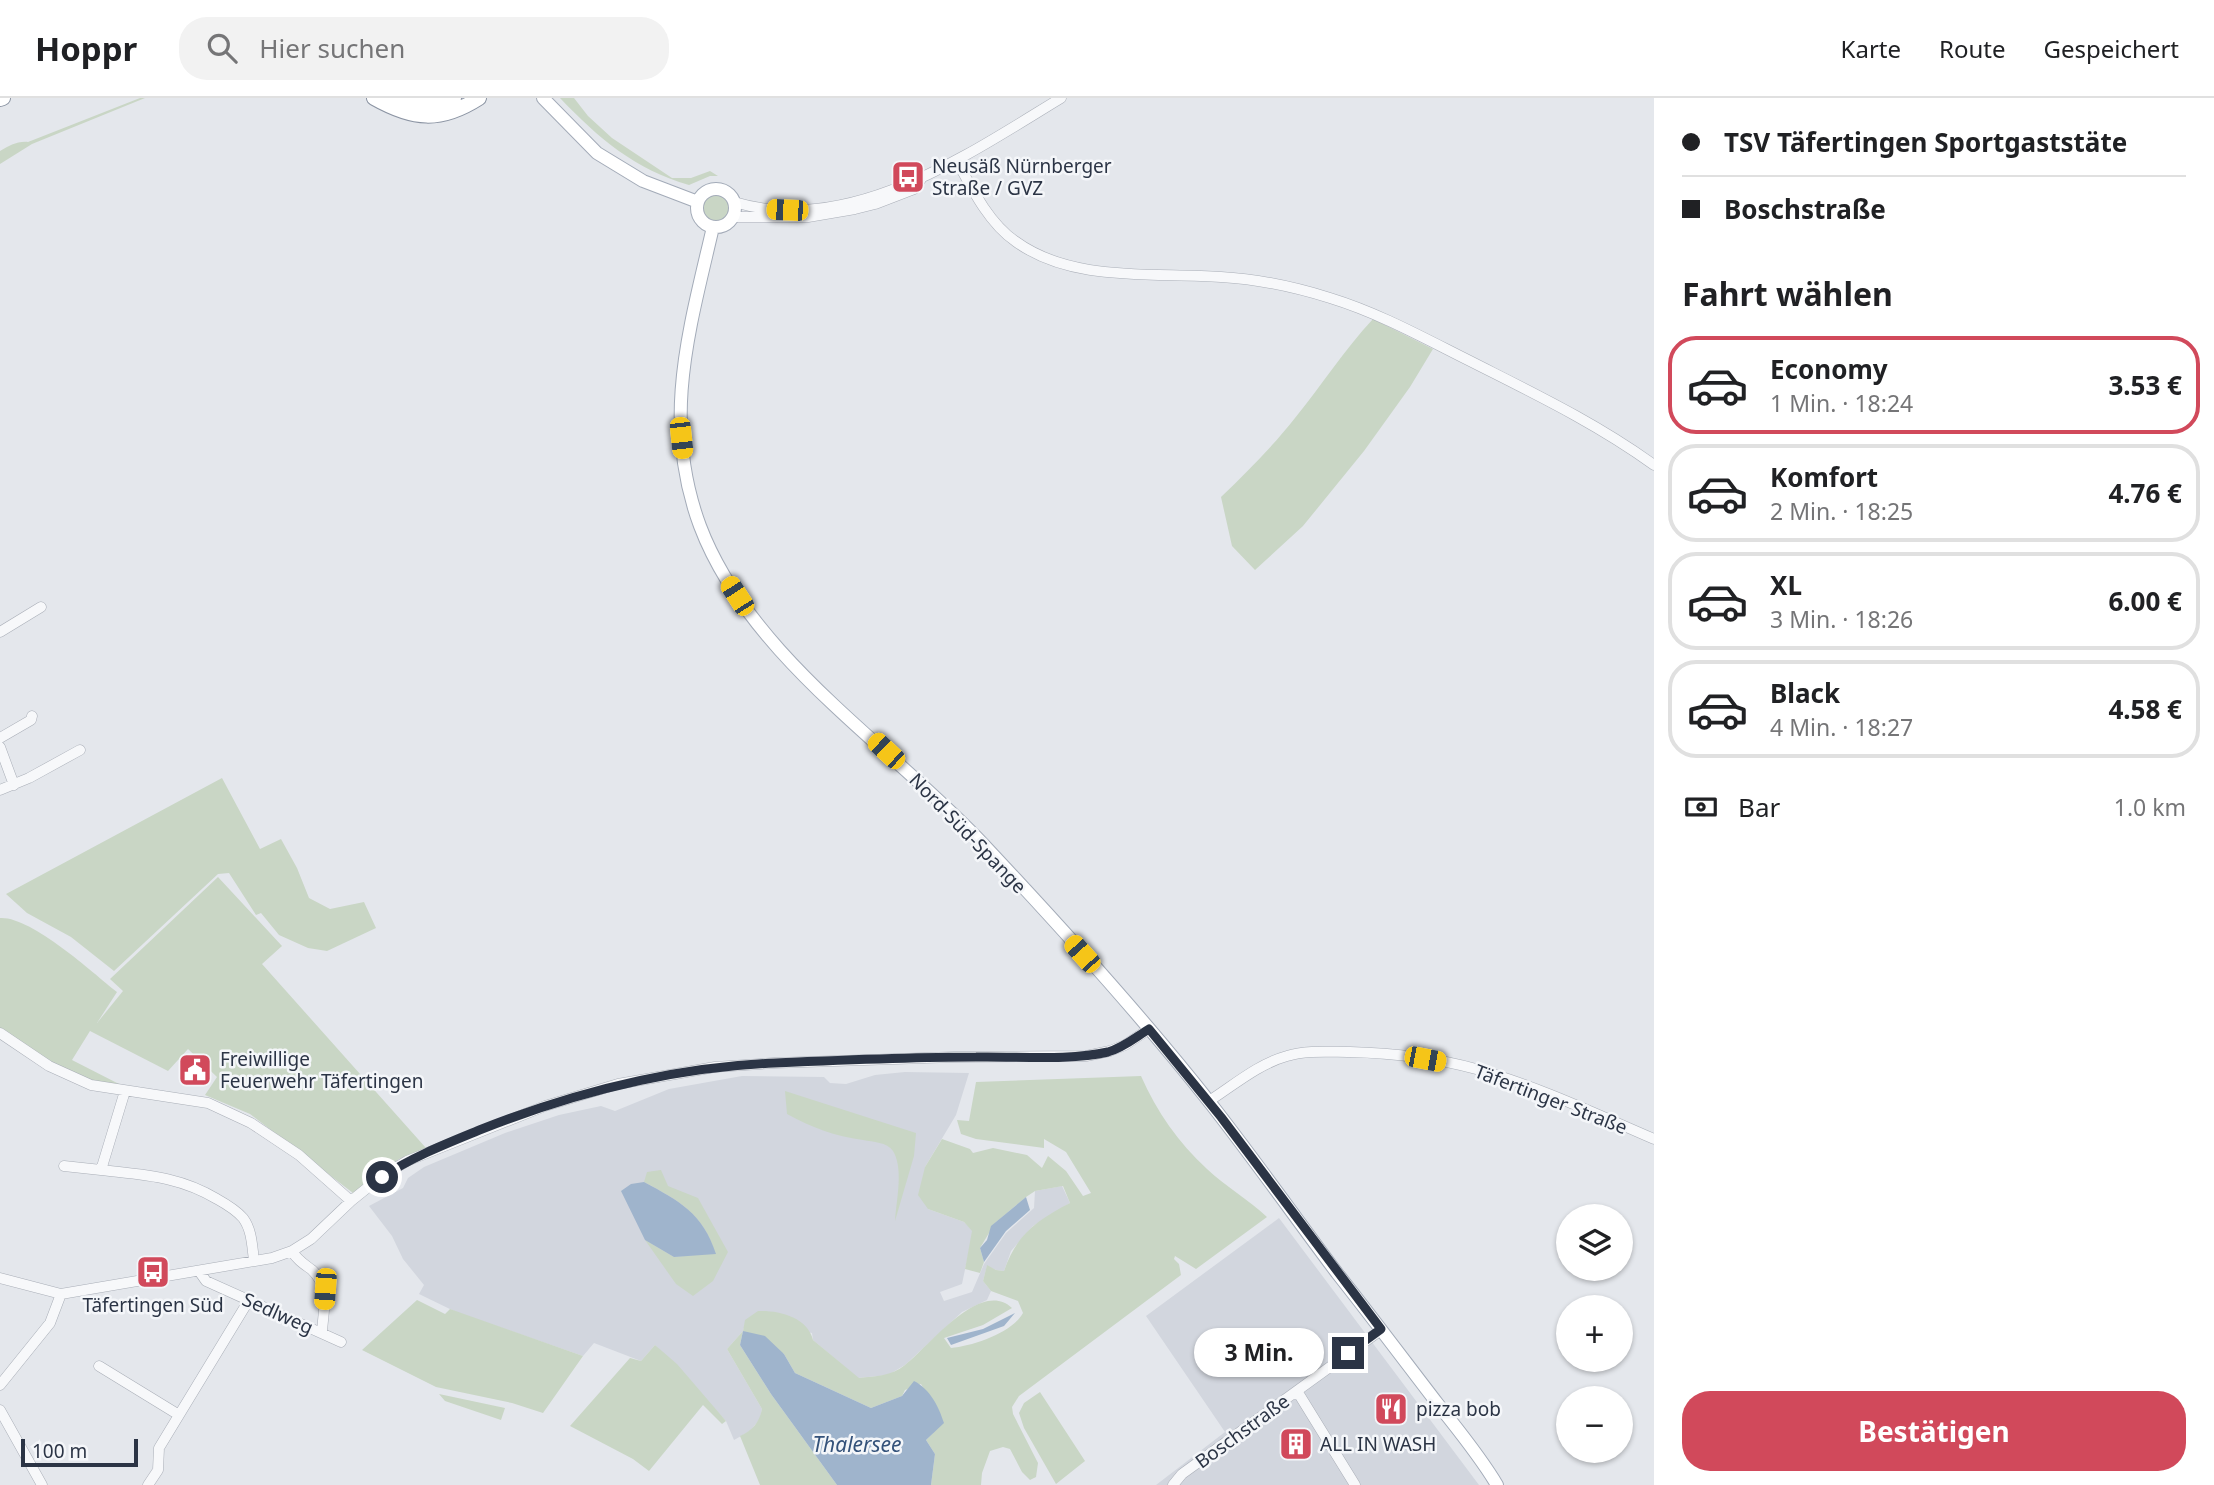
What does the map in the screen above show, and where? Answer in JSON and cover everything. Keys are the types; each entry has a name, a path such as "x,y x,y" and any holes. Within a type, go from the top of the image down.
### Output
{"highway":[{"path":"374,98 394,109 422,115 439,115 460,110 479,98"},
{"path":"396,98 425,103 454,98"}],"main road":[{"path":"543,98 597,153 643,181 698,202"},
{"path":"718,190 730,195 734,202 733,217 724,225 713,227 699,217 698,202 706,192 718,190"},
{"name":"Nord-Süd-Spange","path":"713,227 687,338 680,398 684,461 691,494 705,536 715,560 737,596 778,648 958,819 1149,1029 1209,1101 1497,1485"}],"street":[{"path":"733,217 790,218 822,211 921,179 1061,98"},
{"path":"957,160 995,222 1013,240 1034,254 1064,266 1092,271 1245,279 1331,298 1387,320 1532,392 1581,418 1654,465"},
{"path":"734,202 770,209 822,211"},
{"path":"0,632 41,607"},
{"path":"0,738 31,720 32,716"},
{"path":"0,747 14,785"},
{"path":"0,790 80,750"},
{"path":"0,1278 61,1294 272,1258 292,1251 311,1239 351,1201 407,1161 545,1106 618,1084 715,1067 774,1063 1086,1056 1125,1045 1149,1029"},
{"path":"0,1033 49,1066 91,1085 208,1103 251,1123 299,1155 351,1201"},
{"name":"Täfertinger Straße","path":"1209,1101 1267,1064 1289,1055 1376,1052 1475,1068 1527,1085 1654,1139"},
{"path":"101,1170 125,1091"},
{"path":"64,1166 168,1178 199,1188 244,1219 250,1233 254,1260"},
{"name":"Sedlweg","path":"292,1251 295,1257 319,1278 325,1289 322,1333"},
{"name":"Sedlweg","path":"199,1271 206,1281 341,1342"},
{"path":"0,1385 50,1322 61,1294"},
{"path":"148,1485 158,1470 159,1448 250,1300"},
{"name":"Boschstraße","path":"1173,1485 1182,1474 1381,1329"},
{"path":"99,1366 180,1415"},
{"path":"1297,1391 1355,1485"},
{"path":"0,1410 42,1485"}],"shaded area":[{"path":"905,1072 969,1073 956,1115 925,1167 928,1209 964,1222 973,1231 962,1284 940,1292 944,1301 972,1292 984,1264 1006,1233 1034,1208 1035,1191 1062,1186 1070,1203 1033,1226 1011,1251 1004,1271 987,1266 983,1281 991,1291 987,1300 962,1312 905,1365 888,1375 858,1378 813,1340 812,1333 746,1320 743,1331 727,1349 762,1409 760,1419 750,1431 734,1440 726,1421 655,1345 641,1361 594,1343 583,1356 456,1312 419,1294 424,1285 403,1259 392,1236 369,1206 403,1188 408,1178 424,1167 505,1133 559,1115 601,1106 615,1111 669,1089 742,1076 824,1077 830,1083 846,1084 875,1075"},
{"path":"1279,1218 1479,1485 1156,1485 1225,1432 1146,1316"}],"green space":[{"path":"145,98 32,144 0,164 0,151 10,146 28,142"},
{"path":"560,98 574,98 588,116 612,138 672,178 691,178 710,171 718,176 710,176 689,185 652,171 619,151"},
{"path":"717,194 728,198 732,209 728,220 717,224 706,220 702,209 706,198"},
{"path":"1373,319 1433,349 1410,387 1364,451 1303,526 1255,570 1232,546 1221,497 1287,428"},
{"path":"222,778 260,849 281,839 309,898 330,909 364,902 376,928 327,951 308,948 279,935 261,913 256,915 229,873 218,874 114,971 71,937 27,913 6,894"},
{"path":"218,877 282,946 262,964 426,1148 399,1159 353,1193 250,1114 205,1095 217,1077 188,1049 168,1071 90,1031 72,1060 119,1084 117,1090 91,1085 0,1033 0,918 13,920 44,935 117,992 97,1023 123,991 110,979"},
{"path":"1141,1076 1161,1114 1196,1159 1267,1217 1196,1269 1175,1256 1181,1275 1019,1396 1012,1407 1013,1414 1038,1463 1036,1477 1030,1480 1022,1472 1010,1449 1003,1447 990,1451 982,1473 981,1485 931,1485 935,1454 926,1440 933,1433 925,1391 921,1384 905,1390 902,1396 871,1408 795,1373 784,1354 743,1331 745,1320 758,1311 791,1316 805,1326 813,1340 859,1378 883,1375 900,1369 956,1318 985,1302 999,1301 1012,1308 983,1325 944,1338 951,1348 991,1337 1018,1320 1023,1313 1018,1301 991,1291 983,1281 987,1265 1004,1271 1021,1238 1038,1222 1070,1203 1063,1186 1035,1191 995,1223 980,1248 984,1262 980,1273 965,1269 972,1231 964,1222 928,1209 918,1195 925,1167 942,1139 970,1149 973,1153 993,1148 1027,1155 1042,1168 1048,1156 1066,1171 1083,1196 1091,1193 1066,1152 1044,1139 1044,1148 976,1139 961,1134 957,1120 969,1121 976,1082"},
{"path":"785,1091 916,1133 914,1156 895,1221 899,1176 893,1151 880,1143 824,1131 787,1114"},
{"path":"661,1170 668,1186 698,1198 728,1252 713,1281 693,1296 676,1284 645,1240 674,1257 715,1253 697,1218 679,1202 644,1182 647,1172"},
{"path":"417,1300 445,1314 450,1309 583,1356 543,1413 512,1403 436,1387 362,1350"},
{"path":"743,1331 740,1345 771,1394 837,1485 760,1485 740,1436 755,1426 762,1409 727,1349"},
{"path":"655,1345 677,1364 726,1421 722,1424 703,1405 649,1471 633,1459 570,1426 630,1358 641,1361"},
{"path":"1040,1392 1085,1461 1056,1484 1024,1428 1019,1413 1024,1403"},
{"path":"439,1394 505,1408 501,1420 445,1401"}],"water":[{"path":"644,1182 679,1202 697,1218 711,1240 716,1254 674,1257 645,1240 621,1191 631,1184"},
{"path":"1026,1197 1030,1210 1006,1231 984,1262 980,1248 987,1240 991,1226"},
{"path":"1015,1313 1004,1326 951,1345 947,1338 983,1329"},
{"name":"Thalersee","path":"743,1331 765,1336 784,1354 795,1373 871,1408 902,1396 914,1381 920,1384 933,1399 944,1423 926,1440 935,1454 931,1485 837,1485 771,1394 740,1345"}],"place":[{"name":"Neusäß Nürnberger Straße / GVZ","path":"908,177"},
{"name":"Freiwillige Feuerwehr Täfertingen","path":"195,1070"},
{"name":"Täfertingen Süd","path":"153,1272"},
{"name":"pizza bob","path":"1391,1409"},
{"name":"ALL IN WASH","path":"1296,1444"}],"route":[{"path":"382,1177 407,1161 442,1145 545,1106 618,1084 715,1067 774,1063 1086,1056 1125,1045 1149,1029 1221,1117 1381,1329 1348,1353"}]}
